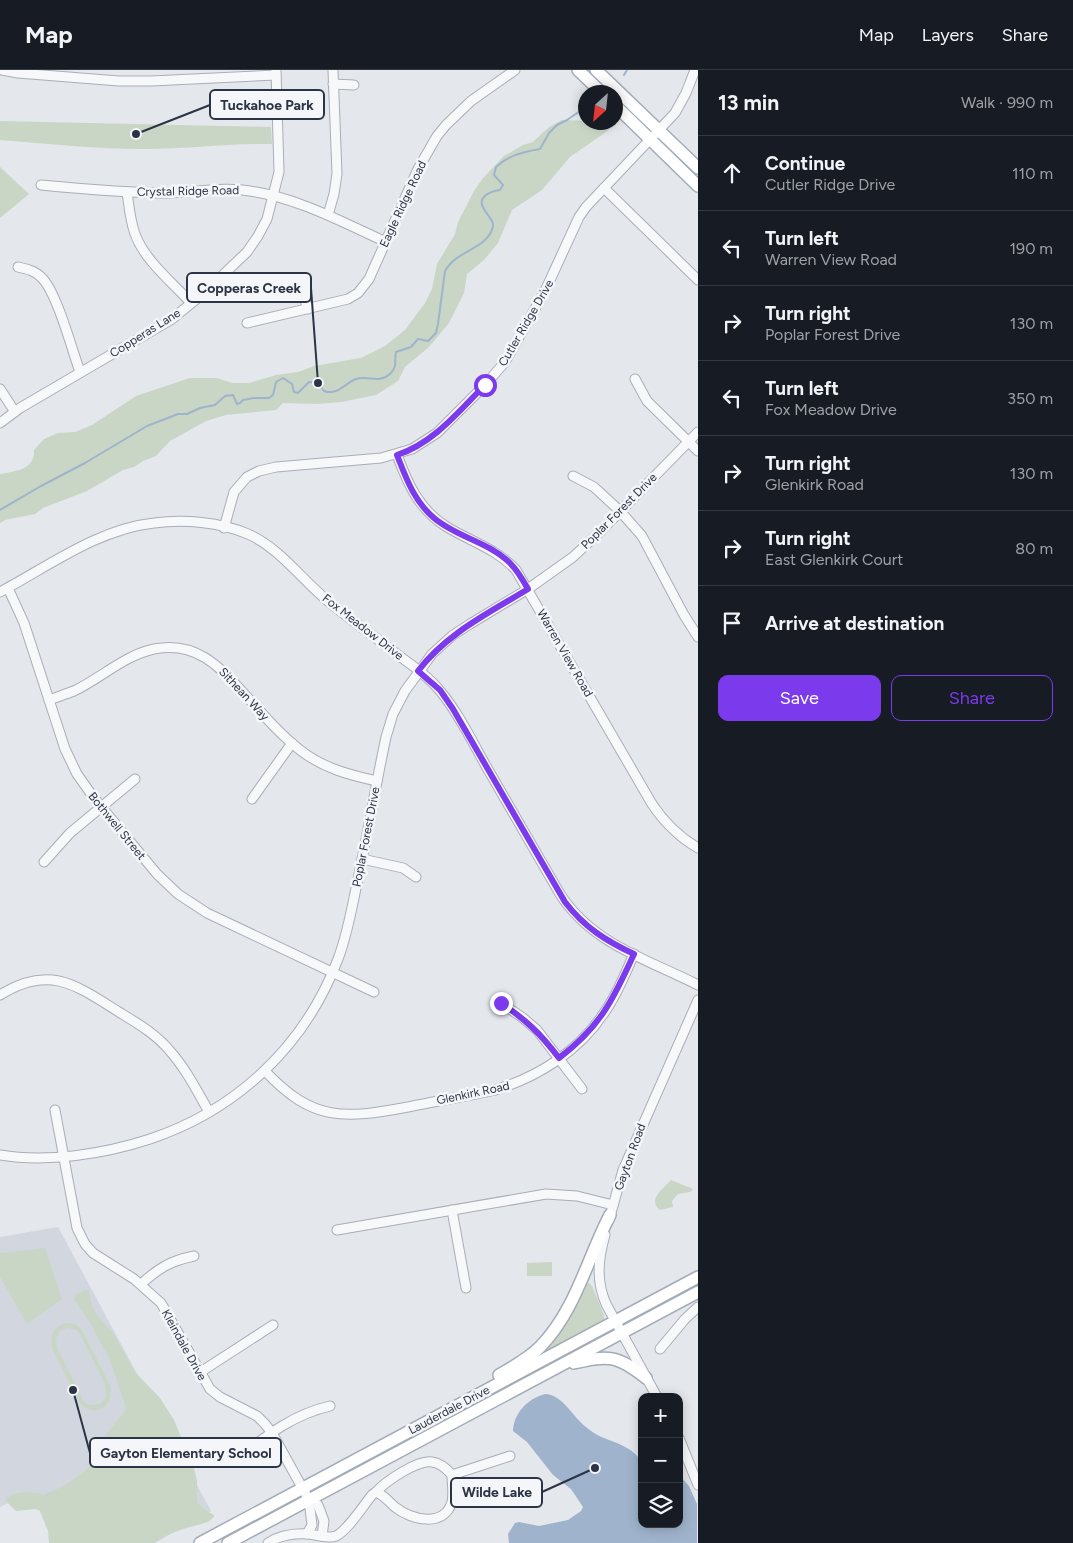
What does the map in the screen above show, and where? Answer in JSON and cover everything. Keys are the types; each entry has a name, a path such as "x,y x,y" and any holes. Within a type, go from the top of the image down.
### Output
{"main road":[{"path":"578,70 594,85"},
{"path":"596,70 698,168"},
{"path":"623,113 698,186"},
{"path":"449,1410 528,1356 544,1342 574,1297 596,1242 612,1210"},
{"name":"Lauderdale Drive","path":"200,1543 698,1278"},
{"name":"Lauderdale Drive","path":"228,1543 698,1292"},
{"path":"558,1366 593,1358 612,1358 629,1365 646,1378"}],"street":[{"path":"2,70 18,74 143,81 276,73"},
{"path":"328,215 337,174 333,70"},
{"name":"Eagle Ridge Road","path":"247,323 348,299 358,293 369,279 418,168 437,136 458,112 515,70"},
{"name":"Cutler Ridge Drive","path":"224,528 234,492 247,477 259,471 276,467 373,460 397,455 412,449 437,433 498,371 514,348 545,290 574,226 586,208 678,109 695,70"},
{"name":"Eagle Ridge Road","path":"494,84 500,71"},
{"name":"Copperas Lane","path":"0,423 14,412 80,372 172,319 247,252 264,225 274,196 279,172 276,73"},
{"path":"333,84 354,85"},
{"name":"Crystal Ridge Road","path":"41,185 128,192 170,193 241,189 274,196 328,215 386,242"},
{"path":"604,188 698,280"},
{"path":"128,192 132,224 138,240 149,258 191,303"},
{"path":"18,267 38,273 47,285 58,308 80,372"},
{"path":"302,291 308,309"},
{"path":"635,379 647,401 698,451"},
{"path":"0,389 14,412"},
{"name":"Poplar Forest Drive","path":"0,1155 30,1158 64,1156 139,1142 177,1129 209,1112 231,1099 265,1070 298,1032 318,1002 333,972 349,924 390,722 404,691 432,654 453,635 528,589 573,557 698,432"},
{"name":"Warren View Road","path":"397,455 410,488 425,509 447,527 500,555 516,570 652,804 671,828 696,847"},
{"path":"573,476 594,487 620,511 642,536 684,615 698,636"},
{"name":"Fox Meadow Drive","path":"4,590 99,538 143,524 189,522 248,534 266,544 329,602 440,690 453,709 565,902 578,918 605,939 698,985"},
{"name":"Bothwell Street","path":"4,590 24,623 68,758 82,782 101,807 157,874 187,900 207,912 374,992"},
{"name":"Sithean Way","path":"49,700 74,691 146,651 160,648 178,648 194,652 212,661 292,743 314,760 328,767 377,781"},
{"path":"252,799 292,743"},
{"path":"44,862 70,833 135,779"},
{"path":"696,847 698,837"},
{"path":"362,859 403,868 416,877"},
{"name":"Glenkirk Road","path":"265,1070 288,1093 309,1106 335,1114 357,1115 495,1090 527,1079 579,1043 601,1018 612,1001 634,954"},
{"path":"0,995 21,984 41,980 62,981 84,990 145,1029 163,1043 179,1062 209,1112"},
{"name":"Gayton Road","path":"655,1393 603,1298 598,1276 601,1250 623,1170 698,1000"},
{"path":"501,1003 537,1030 582,1089"},
{"name":"Kleindale Drive","path":"55,1110 77,1228 82,1239 93,1254 141,1284 161,1303 206,1385 215,1393 257,1416 266,1424 309,1500 312,1525 307,1534"},
{"path":"337,1230 546,1194 577,1196 612,1210"},
{"path":"452,1210 466,1288"},
{"path":"141,1284 155,1271 169,1262 194,1256"},
{"path":"660,1349 685,1319 698,1307"},
{"path":"199,1373 273,1324"},
{"path":"241,1456 297,1417 312,1410 330,1406"},
{"path":"683,1448 698,1485"},
{"path":"452,1475 510,1456"},
{"path":"268,1543 286,1535 307,1534 330,1537 339,1534 372,1495 388,1482 407,1470 426,1462 445,1467 452,1475 452,1500 445,1514 440,1518 423,1519 404,1512 376,1492"},
{"name":"Kleindale Drive","path":"309,1500 318,1505 324,1521 322,1536"}],"shaded area":[{"path":"58,1227 211,1511 155,1543 55,1543 31,1492 0,1507 0,1237"}],"green space":[{"path":"562,120 578,121 578,130 609,130 570,157 542,190 512,210 498,243 484,260 467,274 464,293 449,323 429,347 405,367 398,381 376,395 342,402 316,404 283,403 276,410 226,415 206,421 170,441 156,456 134,467 123,470 87,491 43,508 35,514 5,520 0,523 0,474 28,466 33,457 34,450 44,439 58,433 75,432 92,425 136,396 190,378 217,378 232,383 249,383 276,375 298,372 314,366 361,358 385,346 405,330 425,303 432,289 437,264 455,234 458,222 474,191 483,178 504,156 523,145 533,142 549,127"},
{"path":"0,121 271,127 272,144 145,149 0,140"},
{"path":"0,167 29,194 0,218"},
{"path":"671,1180 693,1189 690,1192 678,1194 672,1201 673,1207 660,1210 656,1206 656,1198"},
{"path":"45,1248 62,1299 27,1324 0,1277 0,1253"},
{"path":"552,1262 552,1276 527,1276 527,1263"},
{"path":"588,1282 592,1286 604,1315 603,1323 537,1359 536,1356"},
{"path":"85,1290 89,1291 92,1306 97,1315 113,1333 135,1372 160,1398 174,1420 194,1468 197,1481 197,1502 214,1515 208,1522 165,1536 154,1543 49,1543 48,1531 40,1511 35,1509 16,1511 5,1500 17,1493 40,1493 42,1495 49,1493 81,1474 99,1455 105,1436 126,1408 110,1360 93,1328 74,1299 76,1294"},
{"path":"63,1324 75,1324 81,1328 110,1385 110,1399 103,1408 92,1410 80,1404 53,1350 52,1336 56,1329","holes":["69,1328 77,1330 105,1384 106,1397 100,1404 90,1405 84,1402 57,1347 57,1337 62,1330"]},
{"path":"553,1360 516,1384 373,1460 407,1439"}],"water":[{"path":"545,1394 557,1398 591,1431 629,1449 638,1457 638,1528 683,1528 683,1479 689,1486 697,1504 697,1543 509,1543 508,1534 515,1523 539,1526 568,1520 581,1511 583,1507 571,1489 553,1475 527,1442 513,1431 519,1413 527,1403"}],"waterway":[{"path":"624,75 627,70"},
{"path":"0,510 147,426 178,414 187,414 200,408 215,405 225,396 233,395 237,404 243,400 269,398 273,395 276,382 283,378 292,384 294,392 298,393 309,382 318,383 324,391 333,392 356,379 386,377 394,368 396,352 411,347 418,339 428,341 436,333 445,271 456,259 482,243 491,232 493,225 482,205 482,201 486,195 500,190 503,185 494,175 496,167 516,155 540,149 549,133 557,125 578,112"}],"place":[{"name":"Tuckahoe Park","path":"136,134"},
{"name":"Copperas Creek","path":"318,383"},
{"name":"Gayton Elementary School","path":"73,1390"},
{"name":"Wilde Lake","path":"595,1468"}],"route":[{"path":"485,385 437,433 412,449 397,455 410,488 425,509 447,527 500,555 516,570 528,589 453,635 426,660 418,671 440,690 453,709 565,902 578,918 592,930 616,946 634,954 605,1012 579,1043 559,1058 537,1030 501,1003"}]}
